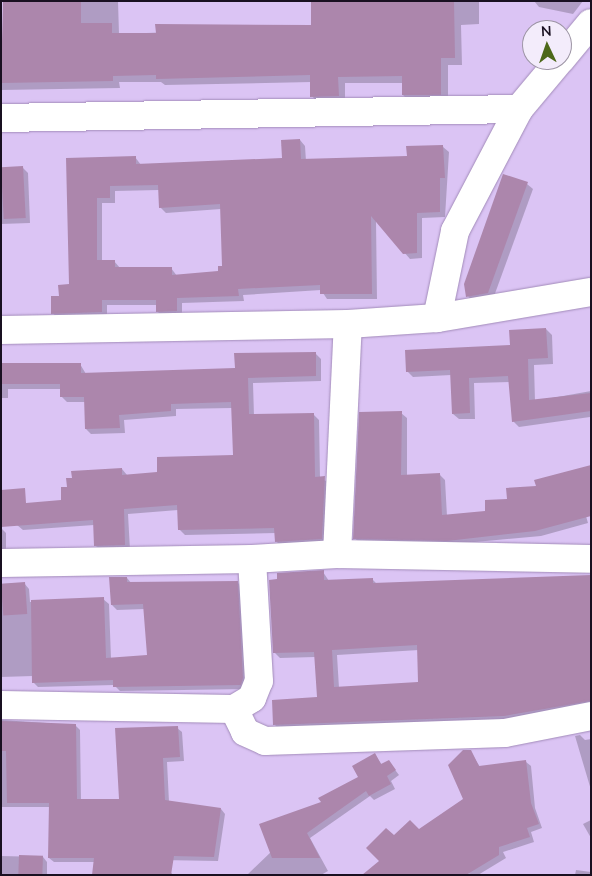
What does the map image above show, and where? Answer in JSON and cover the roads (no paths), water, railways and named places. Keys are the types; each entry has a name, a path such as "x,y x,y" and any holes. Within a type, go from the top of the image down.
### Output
{"street":[{"path":"572,46 591,23"},
{"path":"437,318 455,231 519,109 552,70"},
{"path":"1,118 519,109"},
{"path":"1,330 348,324 437,318 591,292"},
{"path":"337,554 348,324"},
{"path":"1,563 252,559 337,554 591,559"},
{"path":"1,705 234,709 252,698 259,681 252,559"},
{"path":"234,709 245,732 265,741 506,733 591,716"}]}
